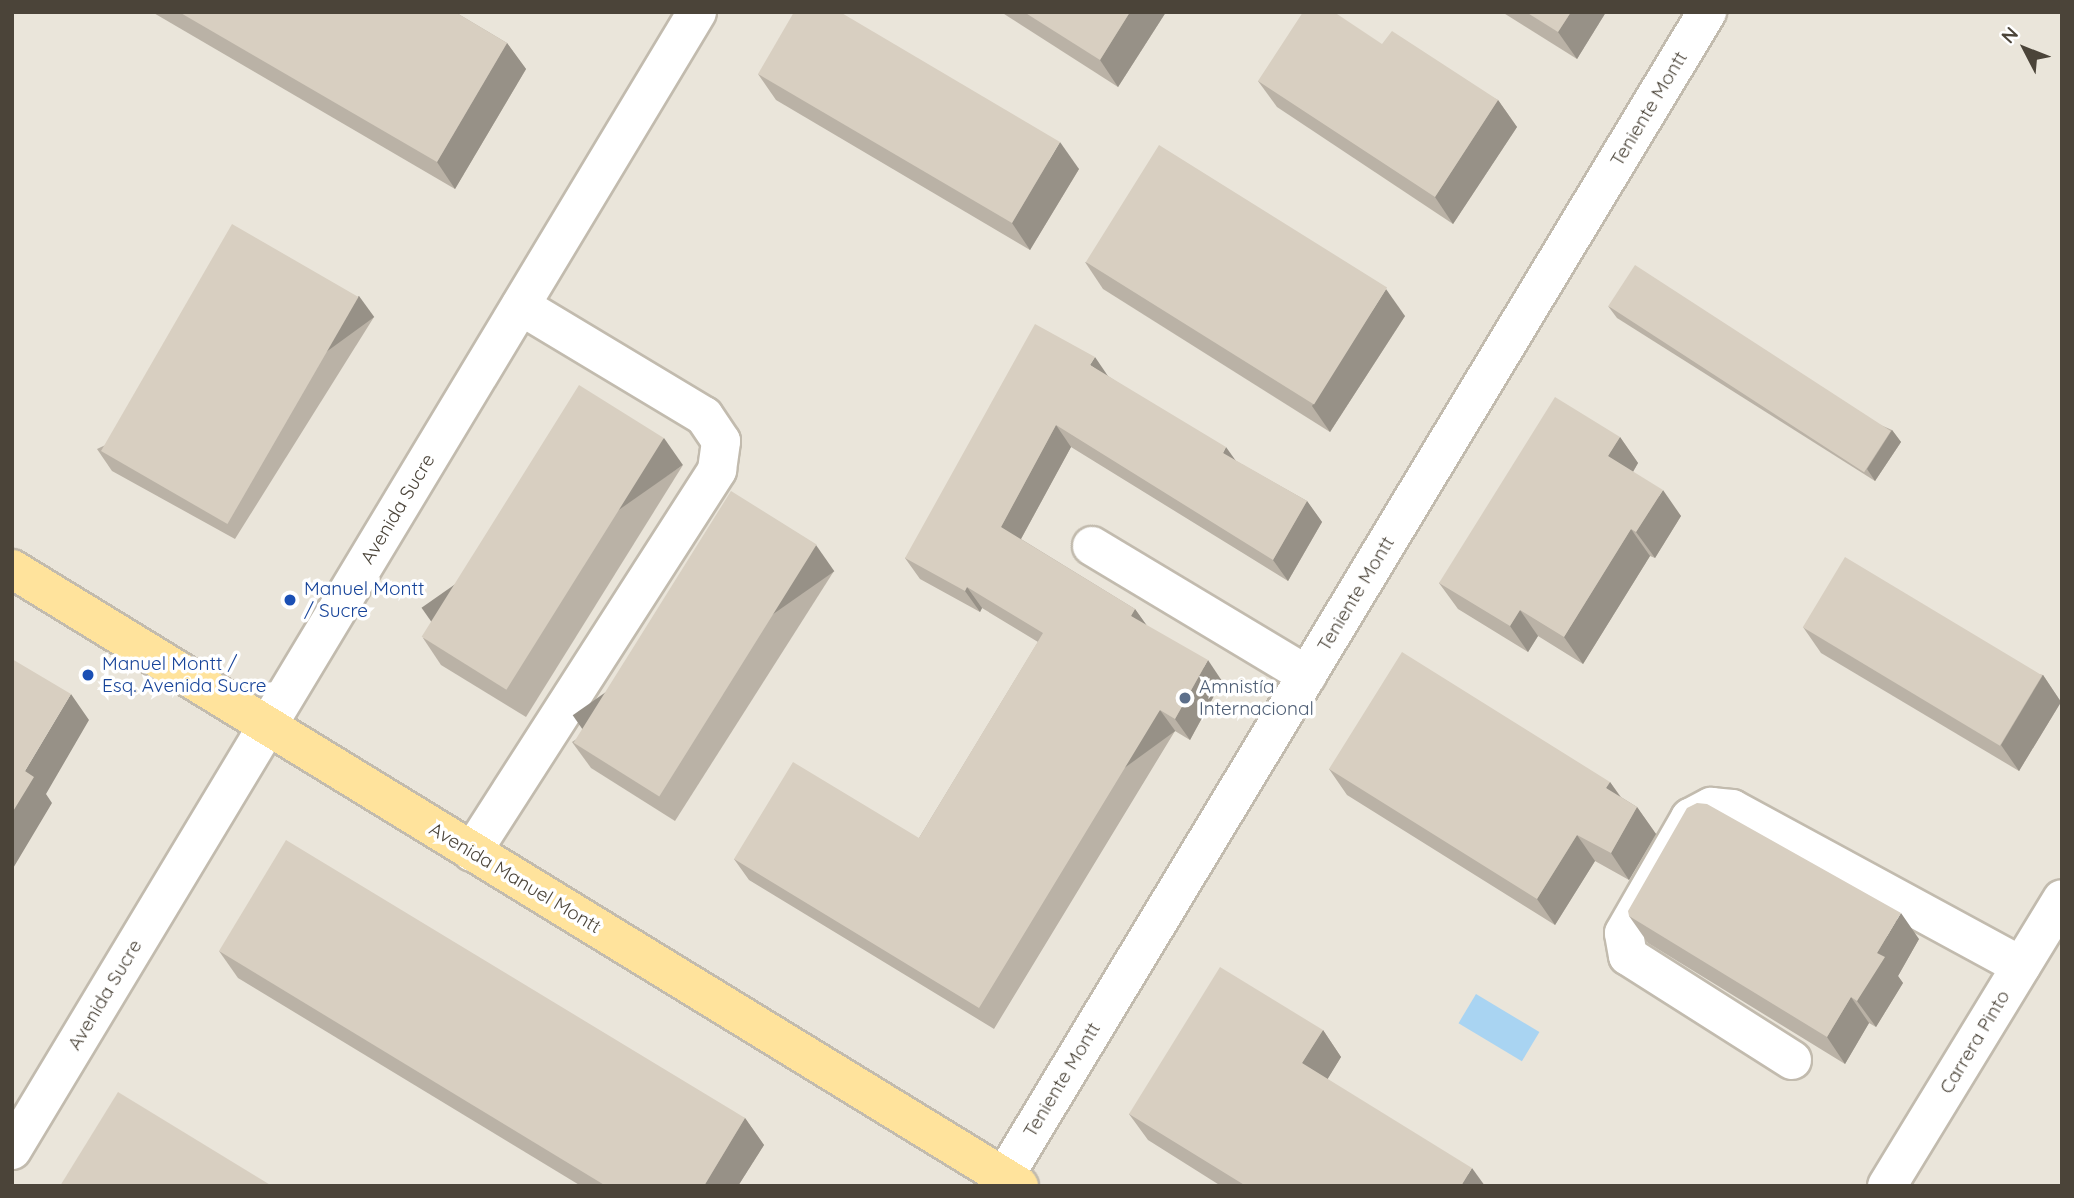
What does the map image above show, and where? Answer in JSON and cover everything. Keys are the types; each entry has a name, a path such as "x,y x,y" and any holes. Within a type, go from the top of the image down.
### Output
{"main road":[{"name":"Avenida Manuel Montt","path":"12,569 267,728 1011,1181"}],"street":[{"name":"Avenida Sucre","path":"12,1150 697,12"},
{"name":"Teniente Montt","path":"1011,1181 1307,675 1707,12"},
{"path":"472,852 717,470 721,441 704,416 521,306"},
{"path":"1092,546 1307,675"},
{"path":"1792,1060 1628,956 1624,933 1690,818 1711,807 1732,809 2021,966"},
{"name":"Carrera Pinto","path":"1887,1186 2062,899"}],"shaded area":[{"path":"12,12 2062,12 2062,1186 12,1186"}],"water":[{"path":"1476,994 1539,1032 1522,1061 1458,1023"}],"building":[{"path":"179,12 455,12 507,43 437,162"},
{"path":"794,12 840,12 1060,142 1012,223 758,74"},
{"path":"1024,12 1130,12 1100,60"},
{"path":"1303,12 1334,12 1382,44 1392,31 1498,100 1435,197 1258,81"},
{"path":"1526,12 1571,12 1558,32"},
{"path":"1159,145 1387,288 1314,405 1086,262"},
{"path":"232,224 358,297 227,524 101,451"},
{"path":"1635,265 1891,431 1864,472 1608,306"},
{"path":"1035,324 1095,357 1090,365 1226,447 1223,453 1307,501 1273,560 1056,425 1001,527 1135,609 1131,616 1208,660 1175,719 1160,710 979,1008 734,859 793,762 919,838 1043,633 967,587 965,591 905,558"},
{"path":"579,385 664,438 506,690 422,637"},
{"path":"1555,397 1620,437 1608,456 1663,490 1636,532 1631,529 1564,637 1520,610 1510,626 1439,583"},
{"path":"731,491 817,545 659,796 574,743"},
{"path":"1845,557 2042,675 2000,746 1803,627"},
{"path":"1402,652 1610,782 1606,788 1637,807 1611,853 1577,835 1537,899 1329,769"},
{"path":"12,659 71,694 25,771 34,777 12,813"},
{"path":"1697,803 1707,804 1901,913 1877,953 1885,957 1857,1001 1851,997 1827,1037 1629,916 1628,911 1687,808"},
{"path":"286,840 745,1118 704,1186 606,1186 219,951"},
{"path":"1220,967 1323,1030 1302,1063 1472,1168 1461,1186 1246,1186 1129,1114"},
{"path":"118,1092 272,1186 60,1186"}],"place":[{"name":"Manuel Montt / Sucre","path":"290,600"},
{"name":"Manuel Montt / Esq. Avenida Sucre","path":"88,675"},
{"name":"Amnistía Internacional","path":"1185,698"}]}
